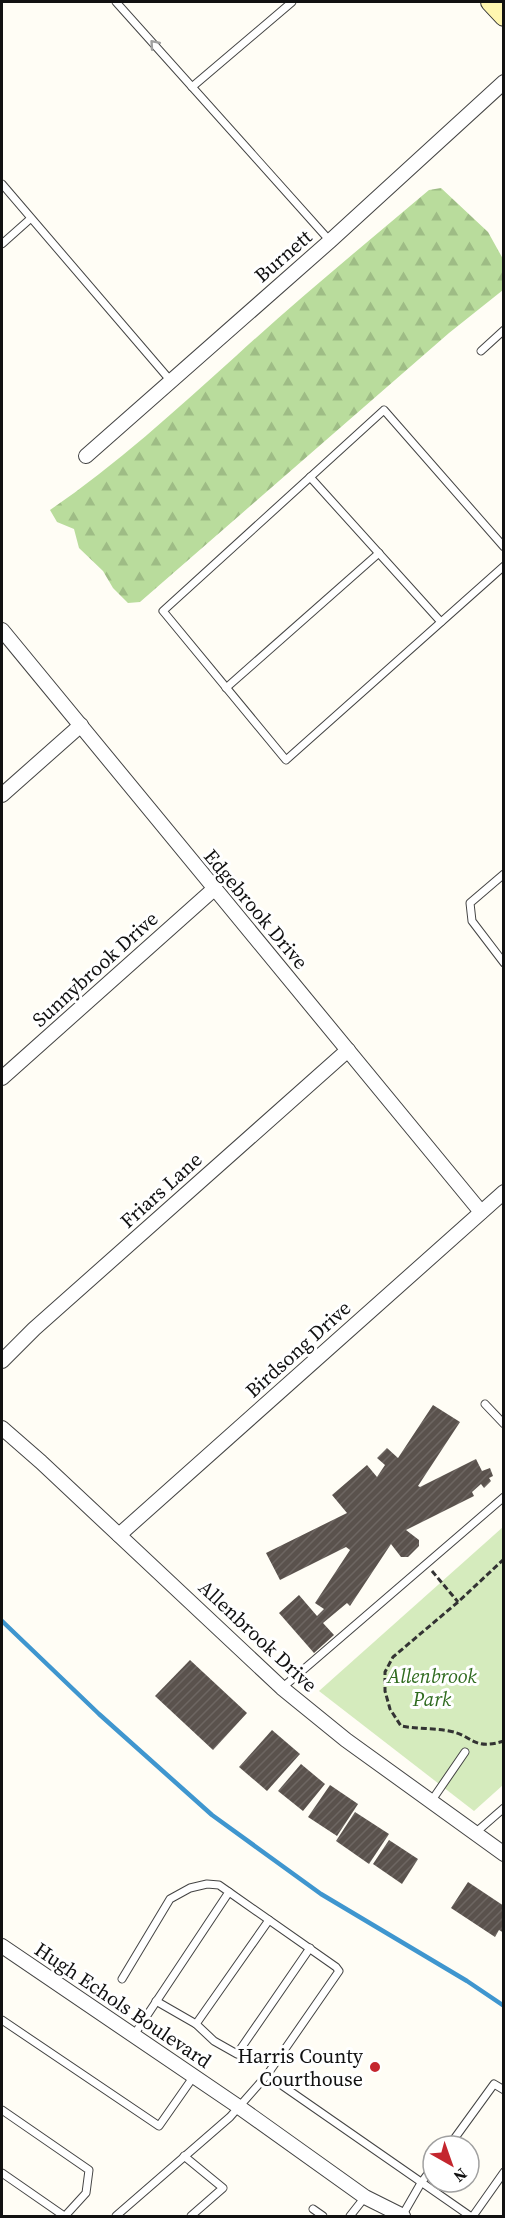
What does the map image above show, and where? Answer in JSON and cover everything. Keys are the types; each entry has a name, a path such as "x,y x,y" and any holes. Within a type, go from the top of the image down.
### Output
{"main road":[{"path":"490,2 504,17"}],"street":[{"name":"Burnett","path":"86,456 330,241 504,82"},
{"name":"Edgebrook Drive","path":"2,630 481,1212"},
{"path":"2,795 81,725"},
{"name":"Sunnybrook Drive","path":"2,1078 214,889"},
{"name":"Friars Lane","path":"2,1361 42,1321 348,1050"},
{"name":"Birdsong Drive","path":"119,1534 504,1192"},
{"name":"Allenbrook Drive","path":"2,1428 119,1534 282,1688 430,1803 504,1854"},
{"name":"Hugh Echols Boulevard","path":"2,1946 239,2107 365,2197 403,2216"}],"lane":[{"path":"116,2 330,241"},
{"path":"192,87 292,2"},
{"path":"2,184 170,380"},
{"path":"2,244 30,219"},
{"path":"481,351 504,330"},
{"path":"504,547 384,410 163,611 286,760 504,566"},
{"path":"310,477 441,622"},
{"path":"226,688 379,553"},
{"path":"504,874 470,903 472,921 504,963"},
{"path":"485,1404 504,1424"},
{"path":"282,1688 504,1497"},
{"path":"430,1803 465,1752"},
{"path":"474,1834 504,1808"},
{"path":"116,2217 230,2118 267,2075 339,1971 310,1948 219,1885 207,1884 190,1888 170,1899 122,1979"},
{"path":"134,2035 229,1892"},
{"path":"195,2025 269,1920"},
{"path":"156,2001 237,2054 310,1948"},
{"path":"2,2020 159,2126 194,2076"},
{"path":"267,2075 421,2183 403,2216"},
{"path":"457,2134 494,2084 504,2090"},
{"path":"2,2110 89,2170 86,2193 65,2216 2,2173"},
{"path":"184,2156 223,2188 191,2217"},
{"path":"437,2194 471,2217 504,2172"},
{"path":"350,2217 365,2197"},
{"path":"313,2209 322,2217"}],"path":[{"path":"504,1559 393,1657 385,1672 390,1709 400,1726 452,1731 473,1743 493,1744 504,1741"},
{"path":"425,1564 458,1602"}],"green space":[{"path":"441,188 488,232 503,259 503,290 449,333 140,602 128,603 113,588 103,571 79,548 74,529 57,522 50,510 98,475 145,436 331,272 429,190"},
{"name":"Allenbrook Park","path":"503,1527 503,1785 474,1811 319,1691"}],"building":[{"path":"433,1405 460,1422 418,1486 476,1459 482,1471 490,1468 493,1476 489,1478 491,1481 484,1488 481,1484 472,1492 474,1496 406,1530 419,1540 419,1546 408,1557 401,1557 391,1544 350,1606 347,1603 323,1623 334,1635 314,1653 279,1613 299,1595 317,1616 324,1609 315,1603 350,1550 346,1547 280,1580 266,1553 347,1513 332,1495 367,1465 377,1477 385,1465 377,1458 387,1448 398,1458"},
{"path":"190,1660 247,1713 213,1750 155,1696"},
{"path":"272,1730 300,1754 267,1791 239,1767"},
{"path":"301,1764 325,1784 303,1811 278,1791"},
{"path":"330,1785 358,1804 337,1836 308,1817"},
{"path":"355,1812 389,1834 369,1864 336,1841"},
{"path":"389,1840 418,1859 402,1884 373,1864"},
{"path":"468,1882 504,1906 504,1933 499,1930 495,1937 451,1908"}],"waterway":[{"path":"2,1621 99,1714 212,1815 321,1894 467,1981 504,2006"}],"place":[{"name":"Harris County Courthouse","path":"375,2067"}]}
